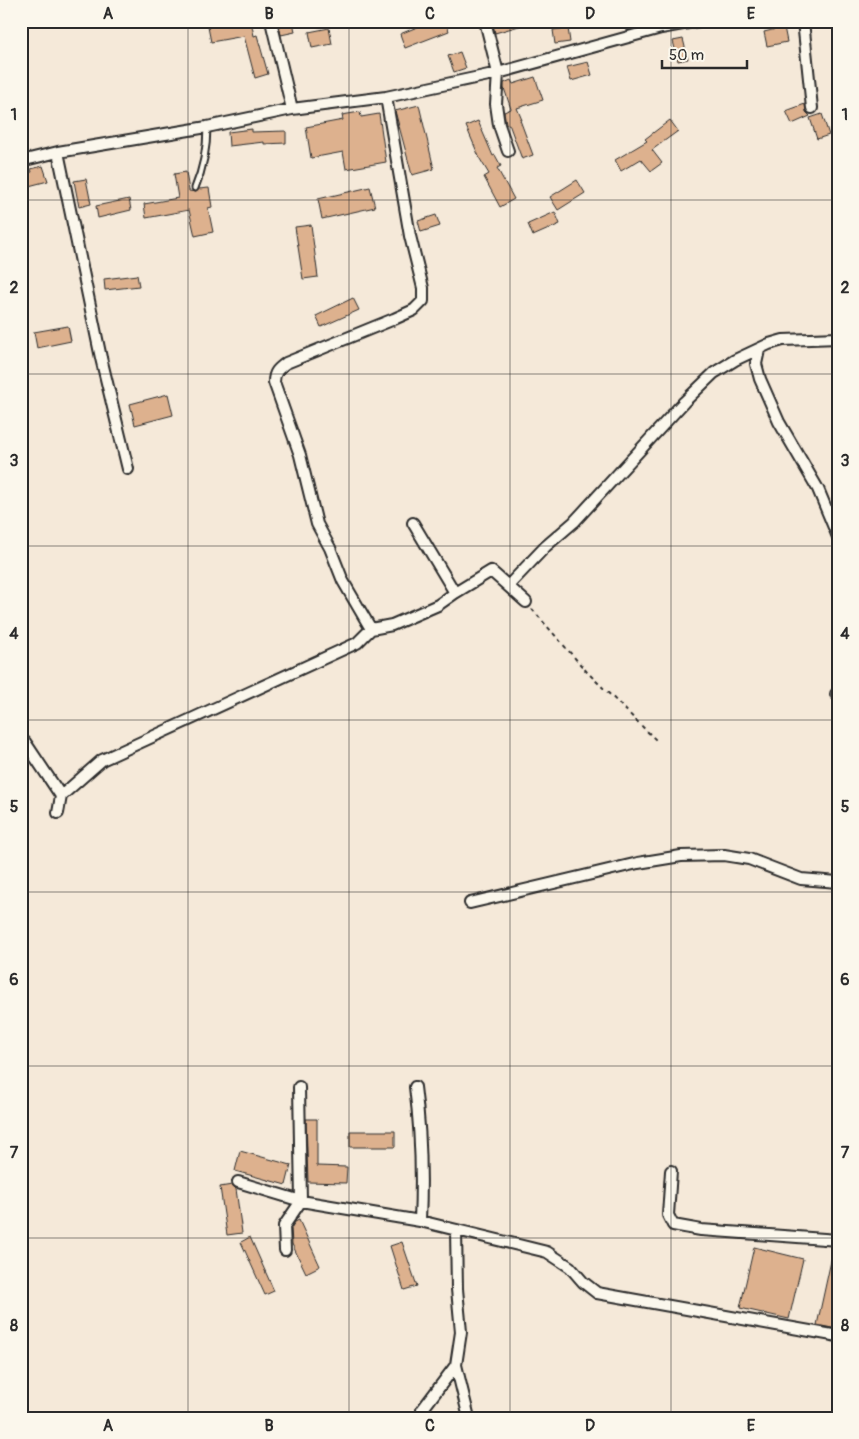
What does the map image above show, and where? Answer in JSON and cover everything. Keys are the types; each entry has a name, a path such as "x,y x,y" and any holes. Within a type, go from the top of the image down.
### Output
{"street":[{"path":"271,21 292,109"},
{"path":"485,21 498,73 496,104 499,124 508,151"},
{"path":"21,161 58,152 207,127 292,109 386,97 498,73 661,28 699,21"},
{"path":"803,21 812,108"},
{"path":"371,629 357,609 330,548 317,524 300,455 274,382 274,377 275,372 286,363 414,310 423,301 423,288 410,236 386,97"},
{"path":"58,152 101,358 128,469"},
{"path":"508,586 546,546 574,522 684,402 714,373 735,360 783,340 838,338"},
{"path":"759,350 756,364 760,379 779,422 818,489 838,537"},
{"path":"414,522 455,593"},
{"path":"58,813 61,796 102,760 357,643 371,629 392,625 438,605 491,571 526,602"},
{"path":"25,742 61,796"},
{"path":"470,903 638,863 681,856 724,855 749,860 802,879 838,882"},
{"path":"286,1250 284,1226 301,1201 299,1087"},
{"path":"415,1088 420,1125 422,1184 420,1221"},
{"path":"671,1171 668,1215 673,1225 702,1230 838,1240"},
{"path":"238,1182 301,1201 420,1221 547,1252 570,1267 582,1282 597,1293 838,1336"},
{"path":"456,1230 457,1289 461,1332 456,1365 469,1418"},
{"path":"422,1410 456,1365"}],"lane":[{"path":"195,188 201,174 207,139 207,127"}],"path":[{"path":"526,602 587,672 658,742"}],"building":[{"path":"251,21 254,36 257,35 268,74 255,78 244,36 211,42 208,27"},
{"path":"278,21 293,21 295,32 281,35"},
{"path":"432,21 445,21 449,31 405,48 400,34"},
{"path":"492,21 525,21 526,24 495,33"},
{"path":"626,21 638,21 639,27 628,30"},
{"path":"784,27 787,42 767,46 764,32"},
{"path":"329,28 332,44 312,48 309,32"},
{"path":"568,28 570,42 555,44 553,30"},
{"path":"683,39 688,59 678,61 673,41"},
{"path":"460,52 466,68 454,72 448,56"},
{"path":"588,62 592,75 571,81 567,67"},
{"path":"535,77 543,100 517,108 533,155 522,159 509,124 506,125 504,112 511,109 504,83 511,80 513,84"},
{"path":"805,104 806,112 810,116 792,124 786,111"},
{"path":"419,105 434,169 412,175 395,111"},
{"path":"360,112 361,117 379,114 386,162 346,169 343,152 311,158 306,127 343,120 342,115"},
{"path":"822,114 829,135 817,139 810,118"},
{"path":"670,120 678,131 652,150 662,163 651,171 641,159 621,171 615,160 647,141 645,139"},
{"path":"478,121 493,156 495,155 501,166 497,168 514,199 500,207 484,177 489,174 480,159 466,126"},
{"path":"252,129 252,132 286,131 286,143 264,144 264,142 229,146 228,132"},
{"path":"43,166 48,181 21,188 21,174 32,172 31,169"},
{"path":"186,172 189,191 196,192 199,189 209,188 212,207 208,208 213,232 195,236 189,210 146,218 144,204 178,198 174,174"},
{"path":"86,179 91,204 79,207 74,181"},
{"path":"577,180 585,193 558,210 550,197"},
{"path":"370,187 375,207 322,219 318,199"},
{"path":"129,199 131,210 98,218 96,206"},
{"path":"555,212 560,224 533,236 528,224"},
{"path":"436,215 440,226 421,232 418,221"},
{"path":"311,225 318,277 303,279 295,227"},
{"path":"137,275 139,286 105,290 104,279"},
{"path":"353,298 359,310 321,327 316,316"},
{"path":"68,326 71,341 37,348 34,332"},
{"path":"168,394 173,415 135,425 130,404"},
{"path":"306,1119 317,1119 317,1166 347,1167 346,1183 308,1182"},
{"path":"350,1131 395,1131 395,1147 350,1147"},
{"path":"240,1151 291,1165 286,1185 235,1171"},
{"path":"232,1185 236,1189 242,1233 227,1235 220,1187"},
{"path":"299,1220 320,1266 306,1273 292,1244 291,1228"},
{"path":"250,1237 274,1291 265,1295 241,1242"},
{"path":"402,1242 417,1286 404,1290 390,1246"},
{"path":"754,1247 803,1259 789,1319 740,1308"},
{"path":"834,1247 838,1247 837,1329 817,1325"}]}
